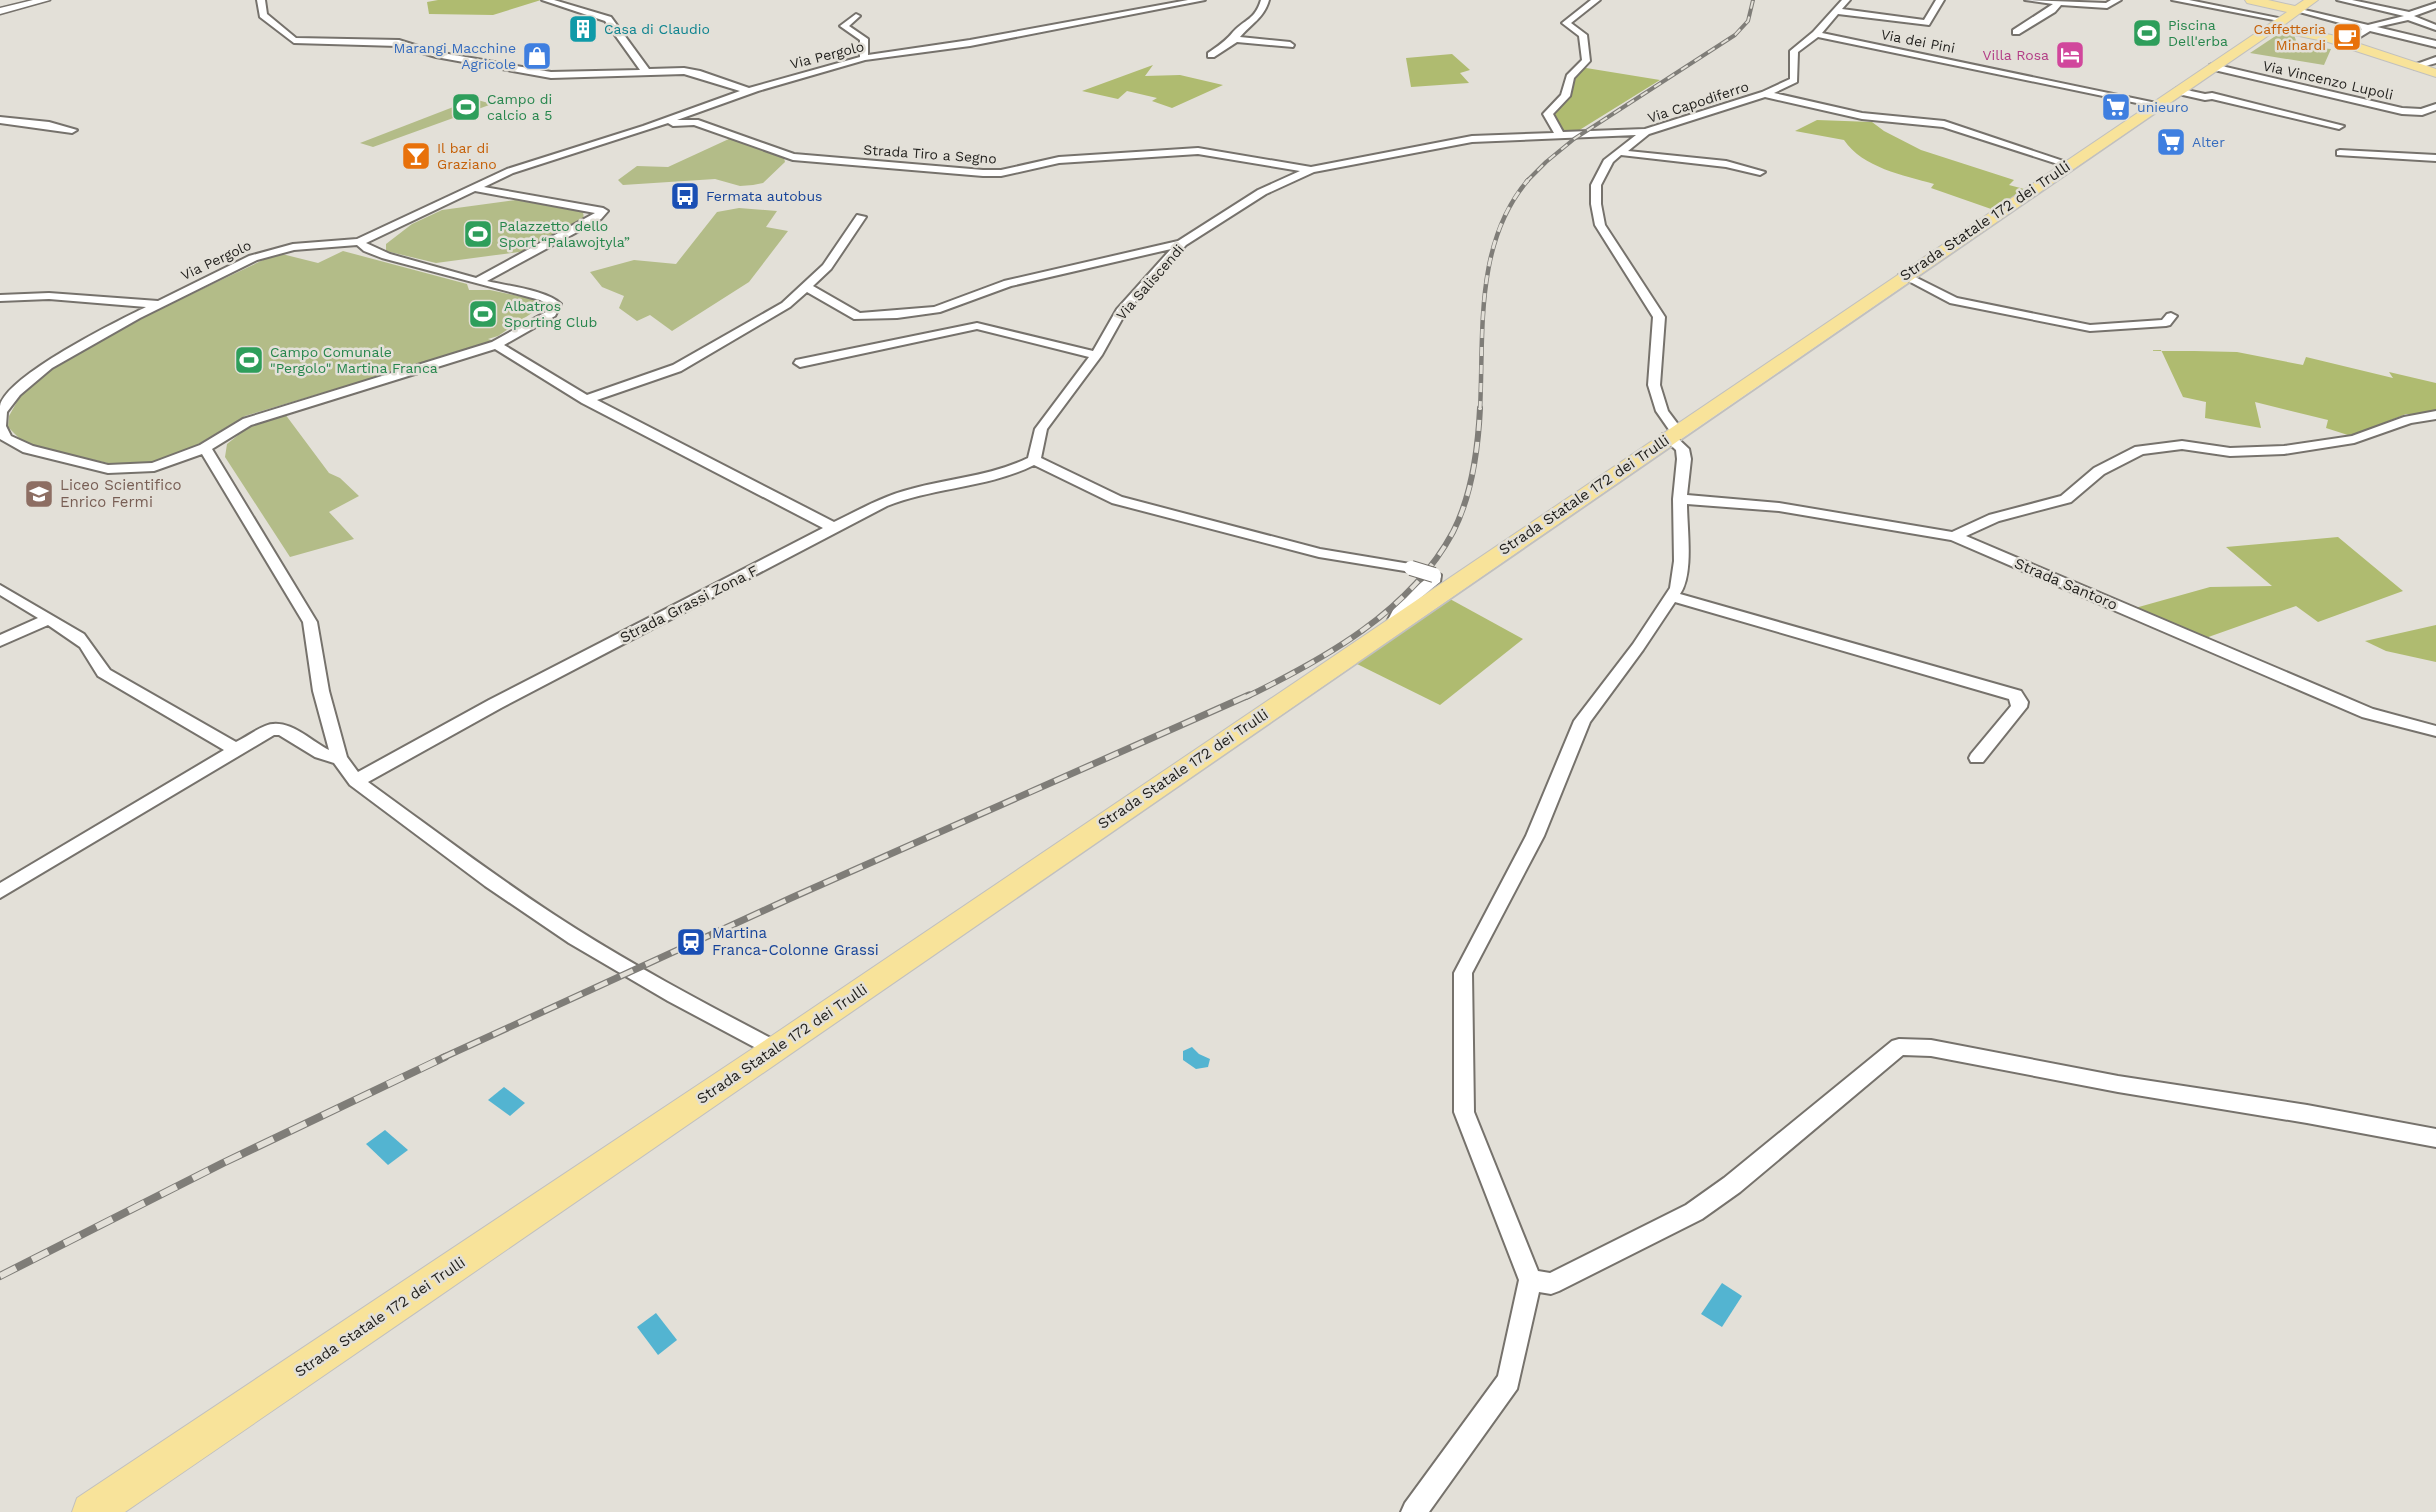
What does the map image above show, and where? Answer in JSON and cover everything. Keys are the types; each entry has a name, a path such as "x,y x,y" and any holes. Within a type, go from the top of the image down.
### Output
{"main road":[{"path":"2251,0 2296,10"},
{"name":"Strada Statale 172 dei Trulli","path":"91,1512 775,1050 1905,275 2280,24 2296,10 2313,3"},
{"path":"2280,24 2344,42 2436,73"}],"street":[{"path":"0,11 45,0"},
{"path":"261,0 264,15 282,28 289,39 294,40 399,43 436,54 551,75 692,72 748,91"},
{"path":"546,0 608,20 646,72"},
{"name":"Via Pergolo","path":"477,282 544,298 555,304 551,314 495,345 247,422 206,448 154,467 108,469 28,449 6,438 0,426 1,412 16,392 48,365 75,348 159,304 253,258 275,250 359,242 517,168 646,128 748,91 864,58 970,43 1201,0"},
{"path":"1211,55 1235,39 1236,34 1259,16 1266,0"},
{"path":"1560,135 1548,114 1566,96 1570,77 1586,61 1583,35 1566,23 1596,0"},
{"name":"Via Capodiferro","path":"1530,1280 1464,1112 1462,973 1535,836 1582,721 1638,647 1677,588 1681,561 1680,499 1684,459 1682,449 1672,434 1662,411 1654,385 1659,317 1600,225 1596,185 1609,160 1646,132 1765,94 1794,80 1794,51 1816,34 1846,0"},
{"path":"1836,10 1926,23 1940,0"},
{"path":"2029,0 2107,6 2117,0"},
{"path":"2176,0 2198,2 2280,24"},
{"path":"1108,16 1136,2"},
{"path":"2016,32 2052,10 2059,2"},
{"path":"2413,4 2434,6"},
{"path":"2340,5 2409,16 2436,28"},
{"path":"2340,5 2391,21"},
{"path":"2344,42 2372,26 2409,16 2434,6"},
{"path":"2296,10 2372,26 2436,44"},
{"path":"856,16 844,26 864,39 864,58"},
{"name":"Via dei Pini","path":"1816,34 2167,98 2211,96 2339,126"},
{"path":"1235,39 1290,45"},
{"path":"2415,66 2436,60"},
{"name":"Via Vincenzo Lupoli","path":"2213,67 2402,111 2422,112 2436,107"},
{"path":"1765,94 1862,116 1949,125 2067,165"},
{"path":"695,122 694,116 709,105"},
{"path":"0,120 72,130"},
{"name":"Strada Tiro a Segno","path":"646,128 674,122 695,122 793,157 967,172 1001,173 1059,160 1198,151 1311,170"},
{"name":"Via Saliscendi","path":"1034,460 1041,429 1096,355 1122,311 1182,243 1262,192 1311,170 1472,139 1646,132"},
{"path":"1620,152 1640,157 1710,161 1760,172"},
{"path":"2340,153 2436,158"},
{"path":"359,242 368,249 386,256 477,282 597,217 603,211 474,188"},
{"path":"585,400 677,368 786,305 807,288 827,267 861,217"},
{"path":"807,288 858,317 897,315 936,309 1008,283 1182,243"},
{"path":"1905,275 1954,301 2090,328 2166,323 2170,316"},
{"path":"0,298 49,296 159,304"},
{"path":"800,363 977,326 1096,355"},
{"path":"495,345 585,400 834,528"},
{"path":"1954,536 1994,518 2066,499 2099,471 2140,450 2182,445 2230,452 2284,450 2355,439 2408,420 2436,415"},
{"path":"206,448 310,622 321,691 339,758 356,781 510,895 575,937 672,995 775,1050"},
{"path":"1034,460 1118,500 1318,553 1411,568 1434,575 1435,579 1402,605 1394,624"},
{"name":"Strada Grassi Zona F","path":"356,781 495,704 882,503 913,492 996,476 1017,470 1034,460"},
{"name":"Strada Santoro","path":"1680,499 1779,507 1954,536 2368,713 2436,731"},
{"path":"0,589 86,644 104,673 237,750"},
{"path":"1672,596 2015,695 2020,702 2019,707 1977,758"},
{"path":"0,641 49,619"},
{"path":"0,891 271,729 288,730 328,758 339,758"},
{"path":"1414,1512 1509,1381 1530,1280 1551,1284 1694,1212 1732,1185 1899,1047 1931,1048 2118,1084 2307,1114 2436,1138"}],"green space":[{"path":"438,0 541,0 493,15 429,14 427,2"},
{"path":"2283,31 2316,37 2294,35 2298,46 2331,49 2324,65 2250,53"},
{"path":"1452,54 1470,70 1460,73 1469,83 1411,87 1406,58"},
{"path":"1153,65 1145,76 1180,75 1223,85 1172,108 1152,101 1157,98 1127,91 1118,99 1082,91"},
{"path":"1580,67 1660,80 1573,134 1559,128 1550,117 1567,96"},
{"path":"474,99 492,104 373,147 360,143"},
{"path":"1817,120 1872,122 1884,131 1921,150 2014,180 2009,185 2024,189 1994,210 1931,188 1934,184 1897,174 1873,164 1852,150 1844,140 1795,131"},
{"path":"731,138 784,158 785,162 763,183 753,185 740,186 715,179 623,185 618,180 637,166 668,167"},
{"name":"Palazzetto dello Sport “Palawojtyla”","path":"516,200 583,212 584,219 526,251 436,263 386,251 386,244 412,224 442,210"},
{"path":"739,208 777,211 766,227 788,231 749,282 672,331 650,315 637,321 619,308 624,296 602,287 590,272 634,260 676,264 717,212"},
{"name":"Campo Comunale \"Pergolo\" Martina Franca","path":"343,251 467,284 469,290 490,290 548,302 498,336 488,339 493,342 245,416 197,445 150,463 121,466 41,448 23,442 8,427 9,416 24,389 54,365 109,333 278,253 318,263"},
{"path":"2161,350 2237,352 2303,365 2306,357 2393,378 2389,372 2436,383 2436,414 2406,414 2351,436 2326,428 2328,420 2255,402 2261,428 2205,418 2206,402 2183,397"},
{"path":"285,414 329,473 340,478 359,496 329,512 354,539 290,557 225,457 227,444 252,424"},
{"path":"2338,537 2403,591 2318,622 2296,606 2200,640 2128,610 2210,587 2272,586 2226,547"},
{"path":"1450,599 1523,639 1440,705 1355,663"},
{"path":"2436,625 2436,662 2386,651 2365,641"}],"water":[{"path":"1192,1047 1199,1054 1210,1059 1208,1067 1196,1069 1183,1060 1183,1051"},
{"path":"504,1087 525,1103 510,1116 488,1100"},
{"path":"385,1130 408,1150 388,1165 366,1144"},
{"path":"1722,1283 1742,1296 1722,1327 1701,1314"},
{"path":"656,1313 677,1340 658,1355 637,1327"}],"railway":[{"path":"1528,180 1574,139 1735,35 1748,21 1753,0"},
{"path":"1480,410 1483,320 1490,260 1498,232 1511,205 1528,180"},
{"path":"1246,697 1305,666 1363,630 1413,586 1435,560 1453,532 1465,503 1476,456 1480,408"},
{"path":"442,1058 791,898 1249,695"},
{"path":"0,1276 223,1163 445,1057"}],"place":[{"name":"Casa di Claudio","path":"583,29"},
{"name":"Piscina Dell'erba","path":"2147,33"},
{"name":"Caffetteria Minardi","path":"2347,37"},
{"name":"Villa Rosa","path":"2070,55"},
{"name":"Marangi Macchine Agricole","path":"537,56"},
{"name":"Campo di calcio a 5","path":"466,107"},
{"name":"unieuro","path":"2116,107"},
{"name":"Alter","path":"2171,142"},
{"name":"Il bar di Graziano","path":"416,156"},
{"name":"Fermata autobus","path":"685,196"},
{"name":"Palazzetto dello Sport “Palawojtyla”","path":"478,234"},
{"name":"Albatros Sporting Club","path":"483,314"},
{"name":"Campo Comunale \"Pergolo\" Martina Franca","path":"249,360"},
{"name":"Liceo Scientifico Enrico Fermi","path":"39,494"},
{"name":"Martina Franca-Colonne Grassi","path":"691,942"}]}
